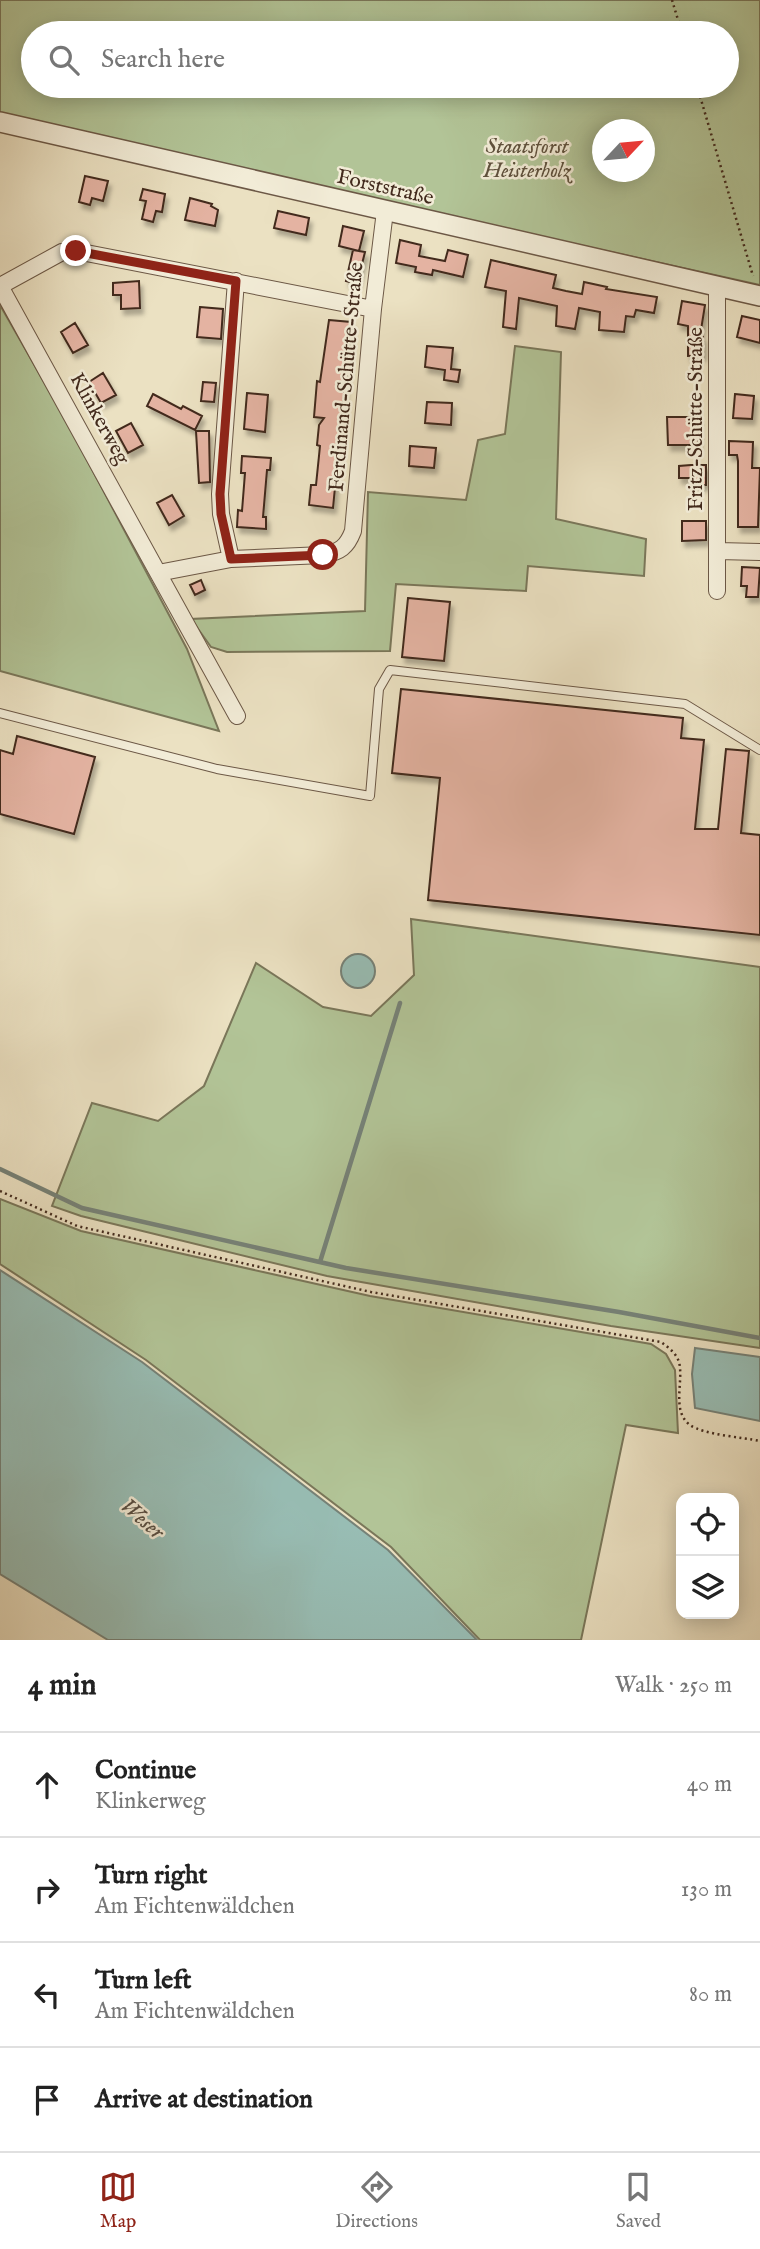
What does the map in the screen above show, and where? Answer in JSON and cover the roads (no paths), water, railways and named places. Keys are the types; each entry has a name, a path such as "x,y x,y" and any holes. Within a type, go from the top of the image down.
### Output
{"street":[{"name":"Forststraße","path":"0,122 759,296"},
{"name":"Ferdinand-Schütte-Straße","path":"231,559 323,555 337,552 348,545 354,531 384,211"},
{"path":"0,286 69,250 373,309"},
{"path":"158,573 231,559 221,514 220,494 236,281"},
{"name":"Klinkerweg","path":"0,286 237,716"},
{"name":"Fritz-Schütte-Straße","path":"717,286 717,591"},
{"path":"718,551 760,552"}],"lane":[{"path":"0,713 217,769 370,796 379,689 390,670 685,704 760,750"}],"water":[{"path":"358,954 370,959 375,971 370,983 358,988 346,983 341,971 346,959"},
{"name":"Weser","path":"0,1270 142,1362 388,1550 477,1640 108,1640 0,1574"},
{"path":"695,1348 760,1357 760,1421 695,1408 692,1374"}],"waterway":[{"path":"320,1262 400,1003"},
{"path":"0,1169 82,1208 346,1268 619,1312 760,1338"}],"park label":[{"name":"Staatsforst Heisterholz","path":"527,159"}]}
